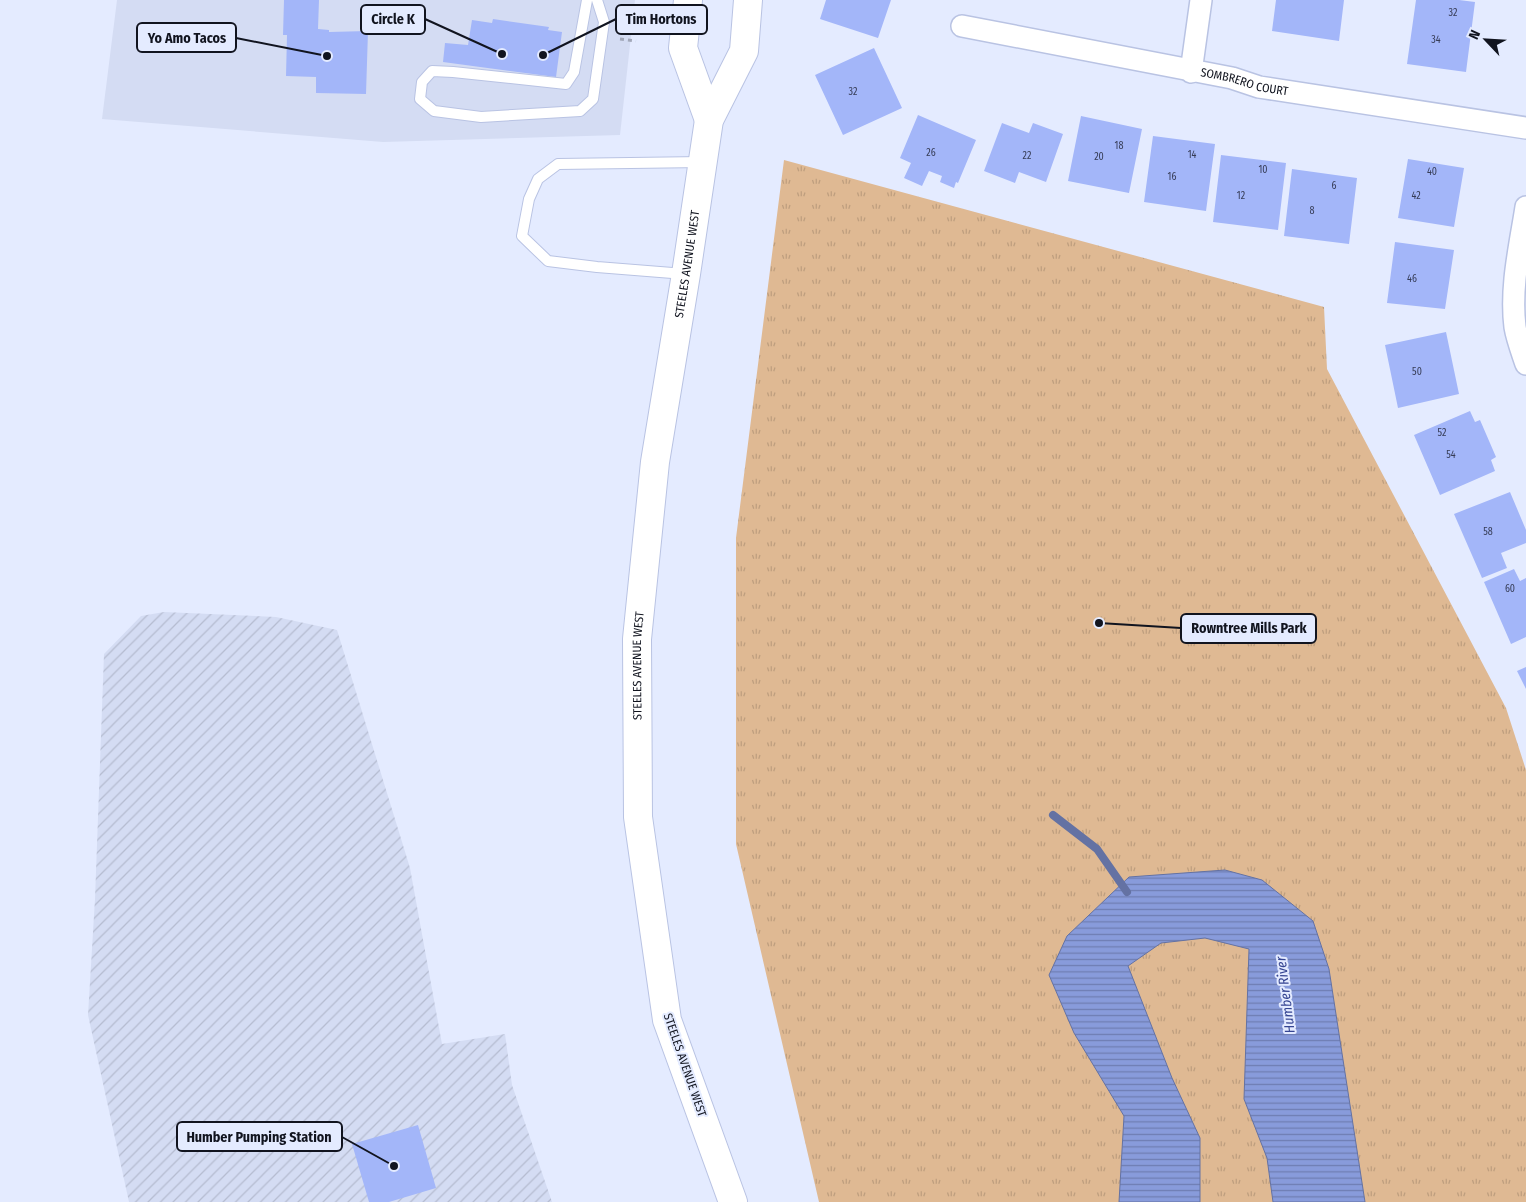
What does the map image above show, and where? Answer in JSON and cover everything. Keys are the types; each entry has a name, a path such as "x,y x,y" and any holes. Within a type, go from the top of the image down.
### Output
{"main road":[{"name":"STEELES AVENUE WEST","path":"688,0 683,48 709,120"},
{"name":"STEELES AVENUE WEST","path":"734,1202 667,1020 638,817 637,639 655,462 704,162 709,120 744,51 748,0"}],"street":[{"path":"1191,72 1201,0"},
{"name":"SOMBRERO COURT","path":"962,26 1191,72 1232,78 1259,87 1526,128"},
{"path":"1526,207 1516,271 1514,306 1517,335 1526,364"}],"lane":[{"path":"588,0 574,72 566,84 432,71 422,82 420,99 434,111 481,116 580,111 593,99 604,22 597,0"},
{"path":"686,274 548,261 522,236 529,198 538,179 558,164 704,162"}],"shaded area":[{"path":"117,0 635,0 620,135 383,142 102,119"},
{"path":"164,612 276,617 337,630 410,868 442,1044 505,1034 512,1085 552,1202 129,1202 88,1015 95,899 104,654 141,616"}],"green space":[{"path":"784,160 1324,307 1327,369 1506,708 1526,770 1526,1202 819,1202 736,844 736,538"}],"water":[{"name":"Humber River","path":"1225,870 1262,880 1313,921 1329,969 1365,1202 1273,1202 1267,1158 1244,1099 1249,949 1205,938 1161,943 1128,966 1172,1078 1200,1138 1200,1202 1119,1202 1124,1116 1074,1033 1049,975 1067,936 1129,877"}],"building":[{"path":"284,0 319,0 318,29 329,30 329,32 368,31 366,94 316,93 316,77 286,76 287,35 283,35"},
{"path":"826,0 891,0 878,38 820,19"},
{"path":"1276,0 1344,0 1339,41 1272,31"},
{"path":"1416,0 1475,2 1466,72 1407,64"},
{"path":"493,19 549,27 548,30 562,32 556,77 443,62 445,43 468,45 472,20 492,23"},
{"path":"874,48 902,108 843,135 815,75"},
{"path":"918,115 976,140 958,183 956,182 954,188 940,182 942,176 929,171 922,186 904,178 911,163 900,158"},
{"path":"1081,116 1142,129 1129,193 1068,181"},
{"path":"1002,123 1029,133 1033,123 1063,134 1046,182 1019,172 1015,183 984,171"},
{"path":"1153,136 1215,144 1206,211 1144,202"},
{"path":"1221,155 1286,163 1278,230 1213,222"},
{"path":"1408,159 1464,168 1454,227 1398,218"},
{"path":"1292,169 1357,178 1349,244 1284,236"},
{"path":"1395,242 1454,250 1445,309 1387,303"},
{"path":"1446,332 1459,394 1398,408 1385,345"},
{"path":"1470,411 1475,422 1480,420 1496,457 1491,460 1495,471 1440,495 1414,435"},
{"path":"1510,492 1526,530 1526,543 1501,553 1507,568 1482,578 1454,514"},
{"path":"1514,569 1520,581 1526,578 1526,637 1511,644 1484,582"},
{"path":"1526,667 1526,689 1517,671"},
{"path":"418,1125 436,1188 389,1202 369,1202 352,1144"}],"waterway":[{"path":"1053,815 1097,849 1127,892"}],"place":[{"name":"Circle K","path":"502,54"},
{"name":"Tim Hortons","path":"543,55"},
{"name":"Yo Amo Tacos","path":"327,56"},
{"name":"Rowntree Mills Park","path":"1099,623"},
{"name":"Humber Pumping Station","path":"394,1166"}]}
